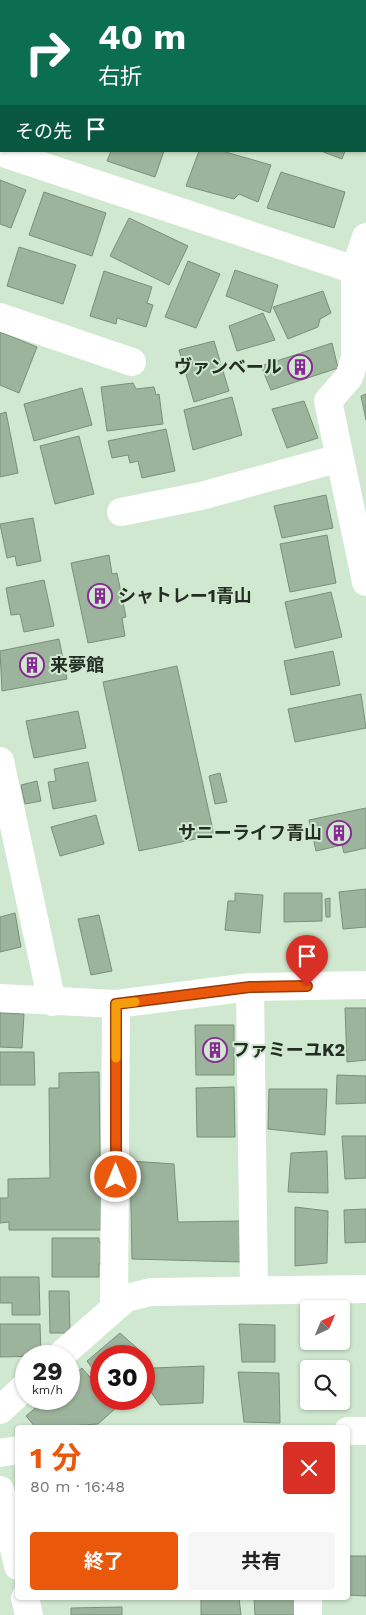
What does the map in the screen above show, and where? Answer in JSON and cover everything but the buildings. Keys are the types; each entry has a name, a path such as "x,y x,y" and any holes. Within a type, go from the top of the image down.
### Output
{"street":[{"path":"0,152 355,270"},
{"path":"366,237 355,270 355,358 358,375 328,402 366,582"},
{"path":"0,316 132,362"},
{"path":"122,512 201,496 340,458"},
{"path":"0,761 52,1002"},
{"path":"0,998 116,1004 250,987 366,985"},
{"path":"250,987 254,1290"},
{"path":"114,1308 116,1004"},
{"path":"72,1345 126,1298 151,1292 366,1289"},
{"path":"0,1410 15,1396"},
{"path":"350,1432 366,1431"},
{"path":"0,1453 15,1450"},
{"path":"0,1490 15,1553"},
{"path":"25,1600 29,1615"},
{"path":"308,1600 308,1615"}],"slow traffic":[{"path":"116,1058 116,1004 135,1002"}],"place":[{"name":"ヴァンベール","path":"300,367"},
{"name":"シャトレー1青山","path":"100,596"},
{"name":"来夢館","path":"32,665"},
{"name":"サニーライフ青山","path":"339,833"},
{"name":"ファミーユK2","path":"215,1050"}],"route":[{"path":"116,1177 116,1004 250,987 307,986"}]}
